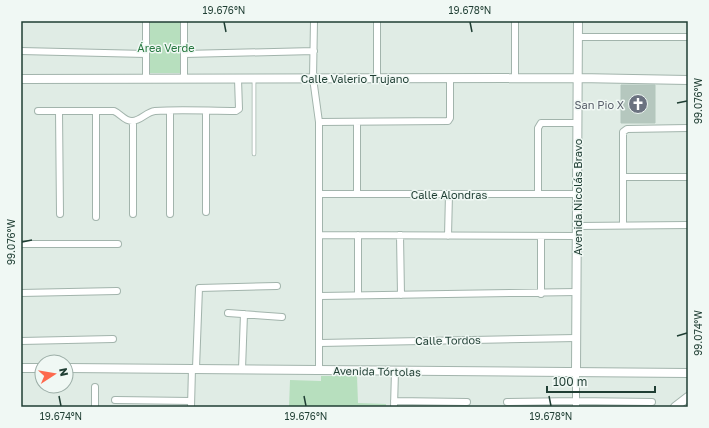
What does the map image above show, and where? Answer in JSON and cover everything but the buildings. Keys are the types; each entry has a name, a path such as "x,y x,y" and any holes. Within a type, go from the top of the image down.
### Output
{"street":[{"path":"146,21 146,79"},
{"path":"184,21 184,78"},
{"path":"314,21 314,78 319,122 319,370"},
{"path":"377,21 377,78"},
{"path":"515,21 515,78"},
{"name":"Avenida Nicolás Bravo","path":"576,372 578,21"},
{"path":"578,37 688,37"},
{"path":"21,51 146,54"},
{"path":"184,54 314,51"},
{"path":"319,122 448,121 450,118 450,78"},
{"name":"Calle Valerio Trujano","path":"21,79 578,78 688,80"},
{"path":"38,111 114,111 124,119 133,121 140,120 153,111 236,111 239,108 238,79"},
{"path":"59,111 60,214"},
{"path":"96,111 96,217"},
{"path":"170,112 170,214"},
{"path":"206,112 206,212"},
{"path":"133,121 133,214"},
{"path":"357,122 357,194"},
{"path":"538,194 538,128 541,123 578,123"},
{"path":"623,226 623,132 627,129 688,128"},
{"path":"623,177 688,177"},
{"name":"Calle Alondras","path":"320,194 577,194"},
{"path":"448,236 449,194"},
{"path":"578,226 688,225"},
{"path":"320,235 577,236"},
{"path":"358,235 358,295"},
{"path":"400,235 401,295"},
{"path":"541,236 541,294"},
{"path":"21,244 118,244"},
{"path":"115,400 191,404 199,288 277,286"},
{"path":"21,293 118,291"},
{"path":"320,296 541,294 577,292"},
{"path":"228,313 282,317"},
{"path":"242,369 244,314"},
{"name":"Calle Tordos","path":"320,343 576,338"},
{"path":"21,340 113,339"},
{"path":"21,368 34,368"},
{"name":"Avenida Tórtolas","path":"74,368 688,373"},
{"path":"395,371 394,404 467,402"},
{"path":"576,372 576,404"},
{"path":"95,387 95,407"},
{"path":"675,407 688,397"},
{"path":"507,402 576,404 652,402"}],"lane":[{"path":"254,79 254,154"}],"green space":[{"name":"Área Verde","path":"149,21 183,21 182,73 150,73"},
{"path":"321,376 357,376 358,403 386,404 386,407 289,407 290,380 321,381"}],"place":[{"name":"San Pio X","path":"638,104"}]}
